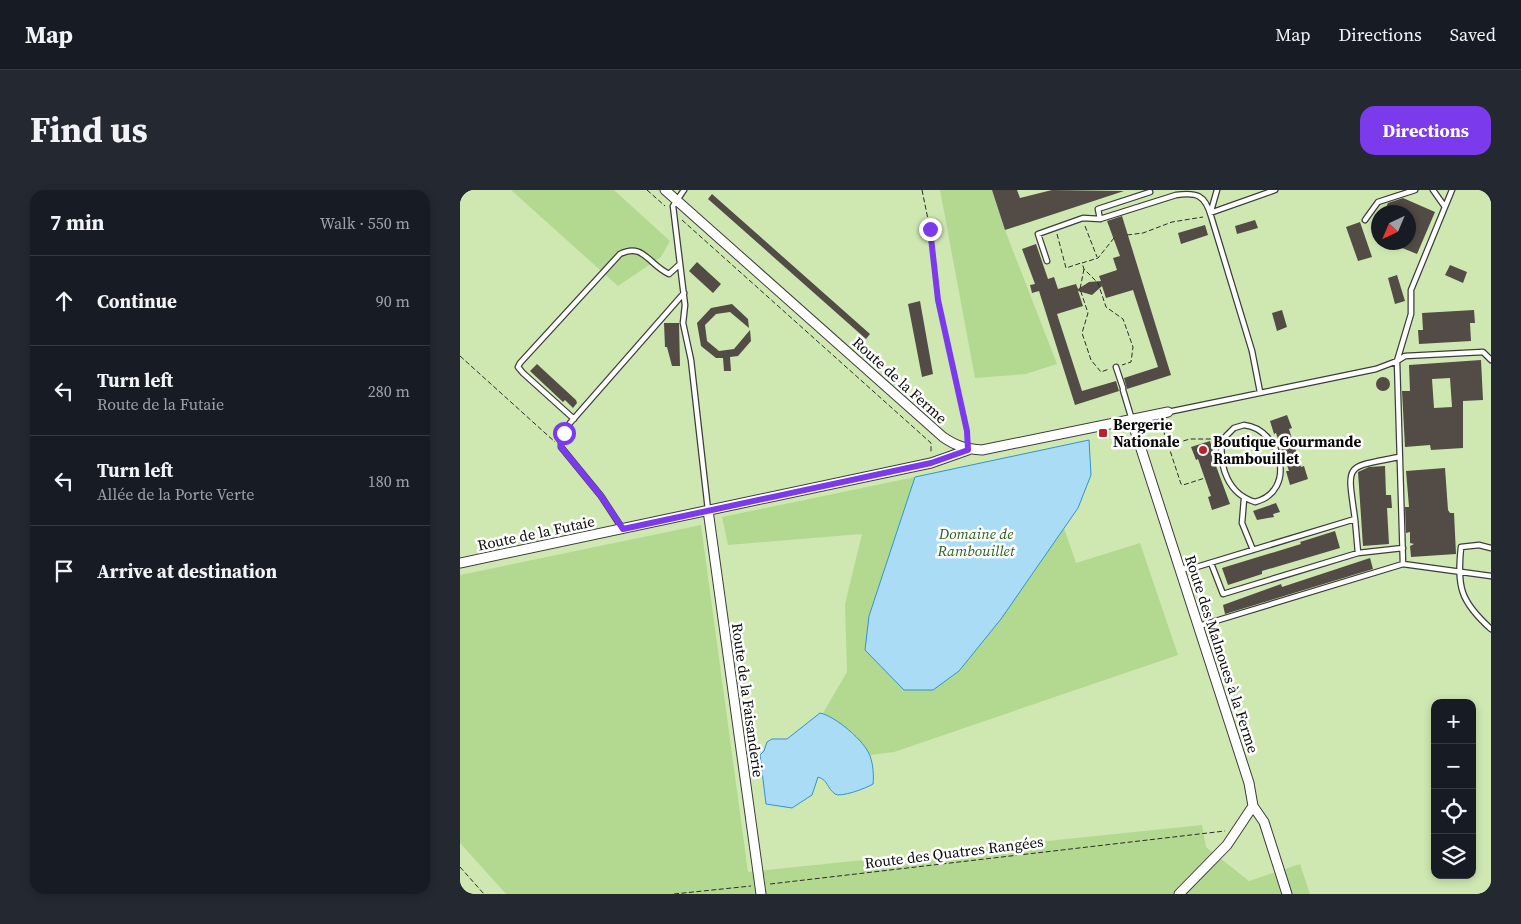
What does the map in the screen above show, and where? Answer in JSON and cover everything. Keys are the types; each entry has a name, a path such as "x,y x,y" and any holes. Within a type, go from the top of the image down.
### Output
{"street":[{"name":"Route de la Ferme","path":"665,190 943,437 968,450"},
{"path":"968,450 982,450 1132,421 1168,412"},
{"name":"Route des Malnoues à la Ferme","path":"1132,421 1249,783 1253,806 1264,822 1287,894"},
{"name":"Route de la Futaie","path":"460,563 931,463 968,450"},
{"name":"Route de la Faisanderie","path":"708,510 761,889"},
{"path":"1179,894 1227,845 1253,806"}],"lane":[{"path":"684,190 673,206 684,292 684,323 691,360 708,510"},
{"path":"1211,214 1217,190"},
{"path":"1211,214 1275,190"},
{"path":"1365,220 1378,202 1415,190"},
{"path":"1433,190 1444,207"},
{"path":"1403,564 1397,361 1411,314 1411,290 1452,190"},
{"path":"1100,219 1098,209 1150,192"},
{"path":"1047,261 1038,234 1083,218 1100,219 1187,193 1199,195 1207,202 1211,214 1252,351 1260,392"},
{"path":"574,419 523,373 518,367 520,363 620,254 630,249 639,251 660,270 669,274 680,264"},
{"path":"623,529 601,496 561,447 564,433 684,292"},
{"path":"1168,412 1376,368 1397,361 1405,356 1482,352 1491,360"},
{"path":"1116,367 1132,421"},
{"path":"1254,426 1266,435 1276,452 1280,472 1278,487 1264,500 1256,502 1244,499 1235,492 1224,474 1222,440 1234,428 1254,426"},
{"path":"1358,553 1350,481 1352,470 1357,466 1399,457"},
{"path":"1244,499 1242,523 1253,550"},
{"path":"1180,568 1190,569 1355,519"},
{"path":"1491,548 1479,545 1461,547 1458,572 1462,595 1491,629"},
{"path":"1211,563 1223,594 1358,553 1402,548"},
{"path":"1199,626 1403,564 1491,576"}],"path":[{"path":"647,190 931,443 931,463"},
{"path":"922,190 930,229 938,300 963,412 968,450"},
{"path":"1127,235 1144,233 1172,222 1211,214"},
{"path":"1087,230 1098,258"},
{"path":"1059,239 1066,268 1098,258 1114,238"},
{"path":"1082,263 1084,268 1098,283 1106,307 1123,319 1133,348 1131,362 1101,372 1091,360 1082,333 1088,313 1080,289 1084,268"},
{"path":"460,356 561,447"},
{"path":"1158,415 1181,484 1204,478"},
{"path":"1168,446 1190,439 1210,438 1222,440"},
{"name":"Route des Quatres Rangées","path":"674,894 761,889 1236,829"},
{"path":"460,867 484,894"}],"green space":[{"name":"Domaine de Rambouillet","path":"460,190 1491,190 1491,894 460,894"},
{"path":"511,190 614,190 670,241 661,257 618,286"},
{"path":"940,190 992,190 1005,230 1057,364 1026,374 975,378"},
{"path":"915,477 869,616 865,650 959,671 1001,619 1064,528 1076,563 1140,543 1178,655 894,752 870,755 853,733 823,713 847,672 845,604 862,534 728,545 722,517"},
{"path":"701,525 748,872 1202,825 1206,847 1249,881 1300,864 1310,894 506,894 460,843 460,575"}],"water":[{"path":"1089,440 1091,475 1078,508 1001,619 959,671 933,690 904,690 865,650 869,616 915,477"},
{"path":"820,713 841,724 862,743 871,759 873,784 854,792 838,795 832,792 824,780 818,777 812,795 792,808 766,804 760,755 764,751 767,742 772,739 787,739"}],"building":[{"path":"992,190 1017,190 1020,198 1052,190 1124,191 1005,230"},
{"path":"712,194 870,334 866,339 708,199"},
{"path":"1403,198 1435,212 1417,254 1407,250 1416,250 1416,205 1387,205"},
{"path":"1122,216 1171,375 1127,389 1124,378 1158,367 1133,290 1106,298 1102,286 1092,295 1078,291 1083,306 1057,314 1082,391 1116,381 1119,391 1075,405 1039,291 1032,293 1030,285 1035,284 1022,249 1036,244 1048,279 1054,277 1058,289 1076,284 1078,289 1089,282 1101,281 1099,276 1117,270 1113,258 1120,256 1107,221"},
{"path":"1255,220 1258,228 1237,234 1235,226"},
{"path":"1360,222 1372,257 1358,261 1346,227"},
{"path":"1205,225 1208,235 1181,244 1178,233"},
{"path":"697,262 721,284 713,293 689,271"},
{"path":"1450,265 1467,272 1463,283 1445,275"},
{"path":"1397,275 1405,301 1395,304 1388,278"},
{"path":"920,301 933,374 922,377 908,304"},
{"path":"732,304 748,319 749,328 730,312 716,314 705,325 707,341 719,351 734,349 750,330 751,341 738,356 730,357 731,371 724,371 723,358 716,358 701,346 697,323 711,308"},
{"path":"1282,310 1287,327 1277,331 1272,313"},
{"path":"1474,310 1475,323 1470,323 1471,341 1419,344 1418,330 1423,330 1422,313"},
{"path":"664,323 679,323 680,366 672,366 667,347 665,347"},
{"path":"1481,360 1483,400 1463,401 1463,448 1431,450 1430,445 1405,447 1402,391 1410,391 1409,365","holes":["1450,378 1452,407 1434,408 1432,379"]},
{"path":"537,364 576,400 577,403 573,408 565,400 563,402 530,371"},
{"path":"1383,377 1388,379 1390,384 1388,389 1383,391 1378,389 1376,384 1378,379"},
{"path":"1287,415 1292,428 1289,429 1301,467 1304,466 1308,479 1290,485 1286,471 1289,471 1270,421"},
{"path":"1210,441 1214,454 1212,455 1230,504 1212,510 1208,497 1211,496 1198,459 1196,460 1191,447"},
{"path":"1385,466 1386,495 1391,495 1392,508 1387,508 1389,544 1363,546 1358,472 1369,467"},
{"path":"1445,468 1448,510 1450,513 1454,513 1456,554 1411,557 1410,546 1414,544 1410,543 1410,532 1406,533 1405,507 1409,507 1406,471"},
{"path":"1276,503 1280,512 1273,514 1274,517 1257,520 1253,511"},
{"path":"1335,531 1340,548 1262,571 1262,574 1228,585 1222,568 1301,544 1300,542"},
{"path":"1370,558 1373,569 1225,614 1223,605 1281,584 1282,587"}],"place":[{"name":"Bergerie Nationale","path":"1103,433"},
{"name":"Boutique Gourmande Rambouillet","path":"1203,450"}],"route":[{"path":"564,433 561,439 561,447 601,496 623,529 931,463 968,450 967,431 938,300 930,229"}]}
